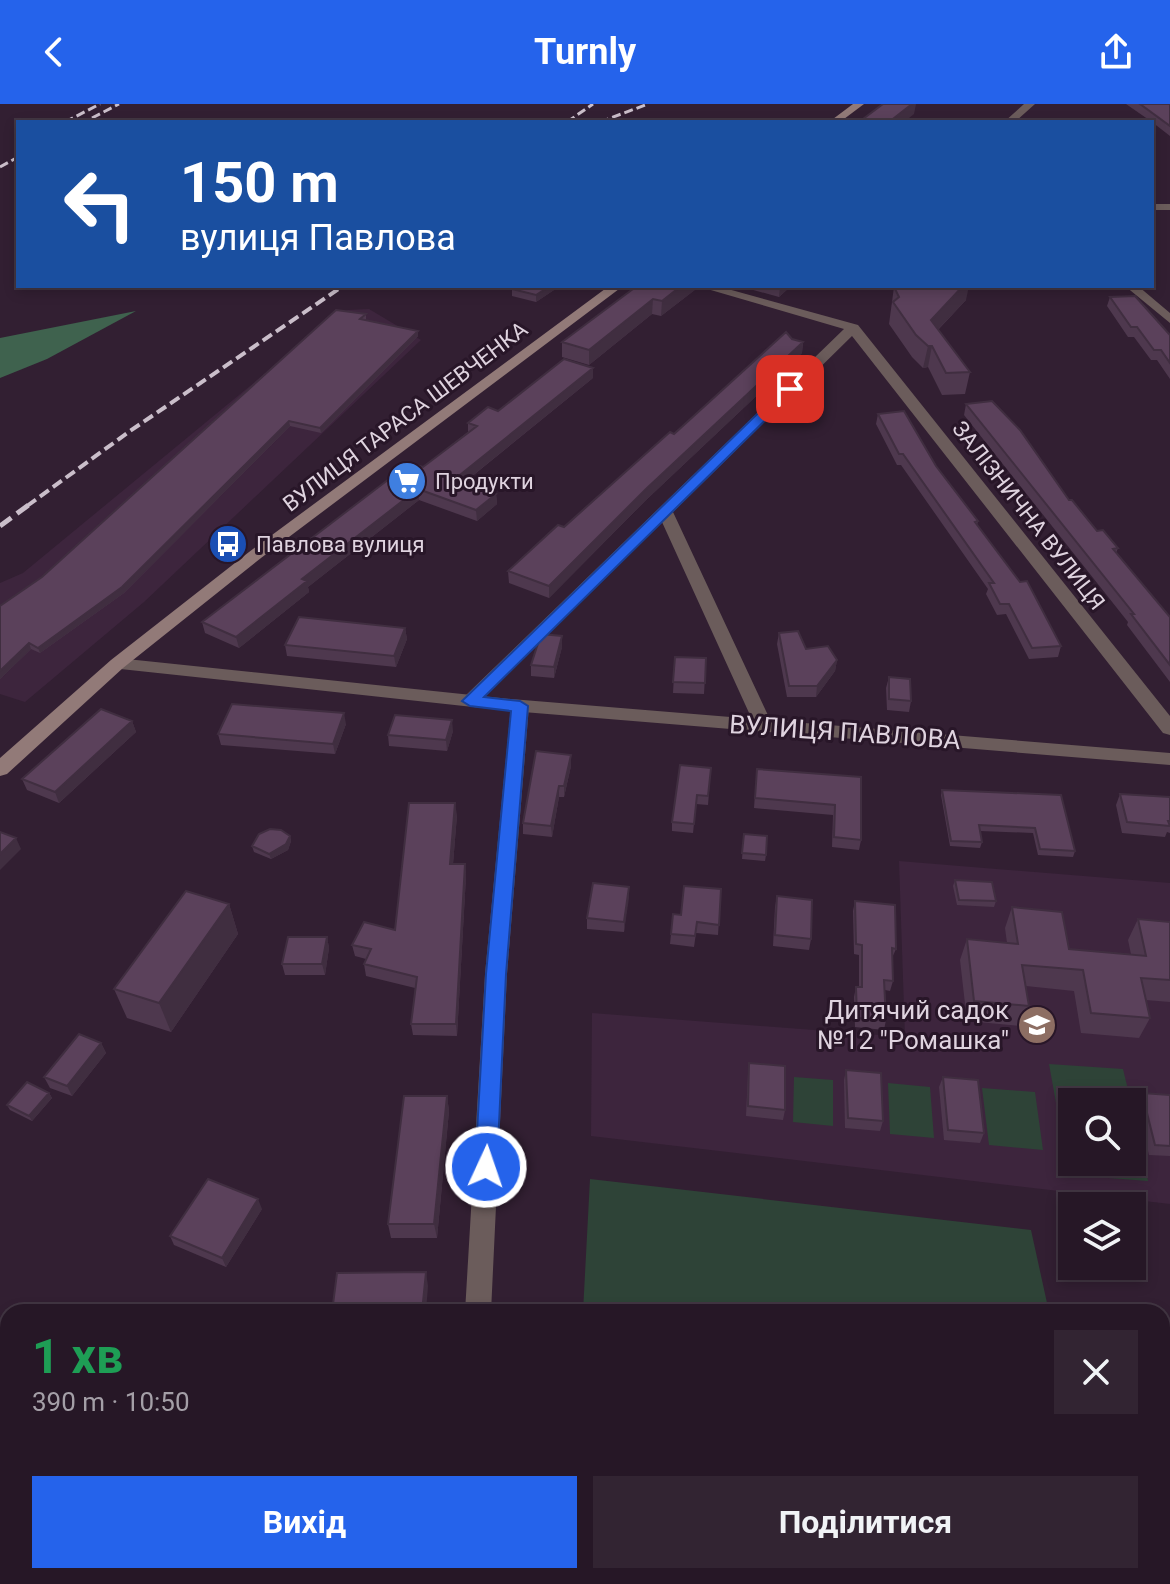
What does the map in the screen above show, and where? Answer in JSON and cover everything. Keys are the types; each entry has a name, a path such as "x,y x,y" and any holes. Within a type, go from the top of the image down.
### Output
{"main road":[{"path":"837,120 859,104"},
{"name":"ВУЛИЦЯ ТАРАСА ШЕВЧЕНКА","path":"0,769 117,664 255,555 614,288"}],"street":[{"path":"1011,120 1030,104"},
{"path":"710,288 853,328"},
{"path":"1133,288 1170,319"},
{"path":"470,701 853,328"},
{"name":"ЗАЛІЗНИЧНА ВУЛИЦЯ","path":"853,328 1170,729"},
{"path":"665,511 764,726"},
{"name":"ВУЛИЦЯ ПАВЛОВА","path":"117,664 233,679 520,706 1170,759"},
{"path":"478,1304 496,974 520,706"}],"shaded area":[{"path":"369,309 421,340 144,602 25,702 0,694 0,583 23,573 336,315 348,310"},
{"name":"Дитячий садок №12 \"Ромашка\"","path":"899,861 1170,883 1170,1204 1146,1201 1146,1192 1068,1192 591,1136 592,1013 905,1037"}],"green space":[{"path":"136,311 47,359 0,378 0,338"},
{"path":"1049,1064 1123,1069 1128,1088 1058,1088 1058,1114"},
{"path":"794,1077 833,1080 833,1126 793,1122"},
{"path":"888,1083 930,1087 934,1138 890,1134"},
{"path":"982,1088 1035,1092 1043,1150 989,1145"},
{"path":"1146,1172 1148,1181 1082,1176 1146,1176"},
{"path":"590,1179 1031,1230 1047,1304 583,1304"}],"building":[{"path":"883,104 912,104 892,120 862,120"},
{"path":"1140,104 1170,104 1170,126"},
{"path":"513,288 547,288 536,295"},
{"path":"634,288 678,288 662,301 653,299 589,350 562,342"},
{"path":"894,288 961,288 931,320 970,372 946,373 932,346 916,335 893,302 899,297"},
{"path":"1135,296 1170,335 1170,363 1161,350 1154,350 1137,327 1131,327 1110,297"},
{"path":"336,310 366,314 360,319 418,331 320,428 289,421 122,587 38,648 29,643 0,671 0,606 42,577"},
{"path":"786,332 792,339 803,342 646,489 549,586 508,571 558,525 564,527 670,432 674,434"},
{"path":"564,359 593,368 455,479 496,494 476,510 418,489 302,579 307,581 236,637 202,622 410,463 423,467 477,426 468,423 488,407 498,411"},
{"path":"992,401 1020,430 1069,500 1097,531 1103,530 1118,548 1113,549 1170,617 1170,665 1131,614 1134,614 966,404"},
{"path":"904,411 936,466 978,521 975,522 1020,582 1027,581 1061,646 1032,648 1009,604 1000,604 989,583 994,583 903,454 899,454 878,414"},
{"path":"299,617 405,628 394,656 285,645"},
{"path":"798,631 806,649 828,646 837,660 817,686 789,686 779,633"},
{"path":"541,634 562,636 554,667 531,665"},
{"path":"675,657 706,658 705,683 673,682"},
{"path":"889,677 910,679 911,701 889,699"},
{"path":"232,704 344,713 333,744 218,734"},
{"path":"101,709 132,721 55,792 22,779"},
{"path":"395,715 452,720 446,740 388,735"},
{"path":"536,751 571,755 564,786 559,786 551,826 523,823"},
{"path":"680,765 711,768 708,796 697,795 694,824 672,822"},
{"path":"757,769 861,777 861,840 834,837 835,805 755,798"},
{"path":"942,790 1061,795 1075,851 1040,849 1035,828 979,825 982,842 951,841"},
{"path":"1120,794 1170,797 1170,826 1127,822"},
{"path":"409,803 455,803 450,864 465,864 456,1024 411,1024 417,977 364,964 371,949 352,945 364,922 395,930"},
{"path":"270,829 281,830 290,836 286,844 269,854 252,846 259,834"},
{"path":"0,832 16,838 0,854"},
{"path":"744,834 767,836 766,855 742,853"},
{"path":"955,880 992,882 996,901 959,900"},
{"path":"593,883 629,887 624,922 587,918"},
{"path":"684,886 721,889 719,925 697,922 695,936 671,934 673,914 681,915"},
{"path":"186,891 229,904 159,1003 114,989"},
{"path":"777,896 812,900 811,939 775,935"},
{"path":"855,901 895,905 893,981 884,980 886,1020 857,1018 856,987 862,987 862,945 856,944"},
{"path":"1012,907 1062,912 1069,949 1146,956 1138,919 1170,922 1170,980 1141,978 1150,1018 1091,1013 1083,970 1022,965 1029,1006 974,1001 967,939 1018,944"},
{"path":"288,937 327,937 322,964 282,964"},
{"path":"79,1034 101,1043 67,1086 44,1077"},
{"path":"749,1063 785,1066 785,1110 748,1106"},
{"path":"846,1070 881,1073 883,1121 848,1118"},
{"path":"943,1077 978,1080 984,1133 948,1130"},
{"path":"27,1082 49,1093 29,1116 7,1105"},
{"path":"1146,1093 1170,1095 1170,1146 1155,1145 1146,1109"},
{"path":"404,1096 447,1096 434,1224 388,1224"},
{"path":"208,1179 258,1199 222,1258 170,1236"},
{"path":"426,1272 423,1304 333,1304 337,1273"}],"railway":[{"path":"69,120 100,104"},
{"path":"92,118 119,104"},
{"path":"570,120 593,104"},
{"path":"605,120 648,104"},
{"path":"0,167 16,158"},
{"path":"27,506 130,431 340,288"},
{"path":"0,526 30,504"}],"place":[{"name":"Продукти","path":"407,481"},
{"name":"Павлова вулиця","path":"228,544"},
{"name":"Дитячий садок №12 \"Ромашка\"","path":"1037,1025"}],"route":[{"path":"486,1167 496,974 520,706 470,701 790,389"}]}
